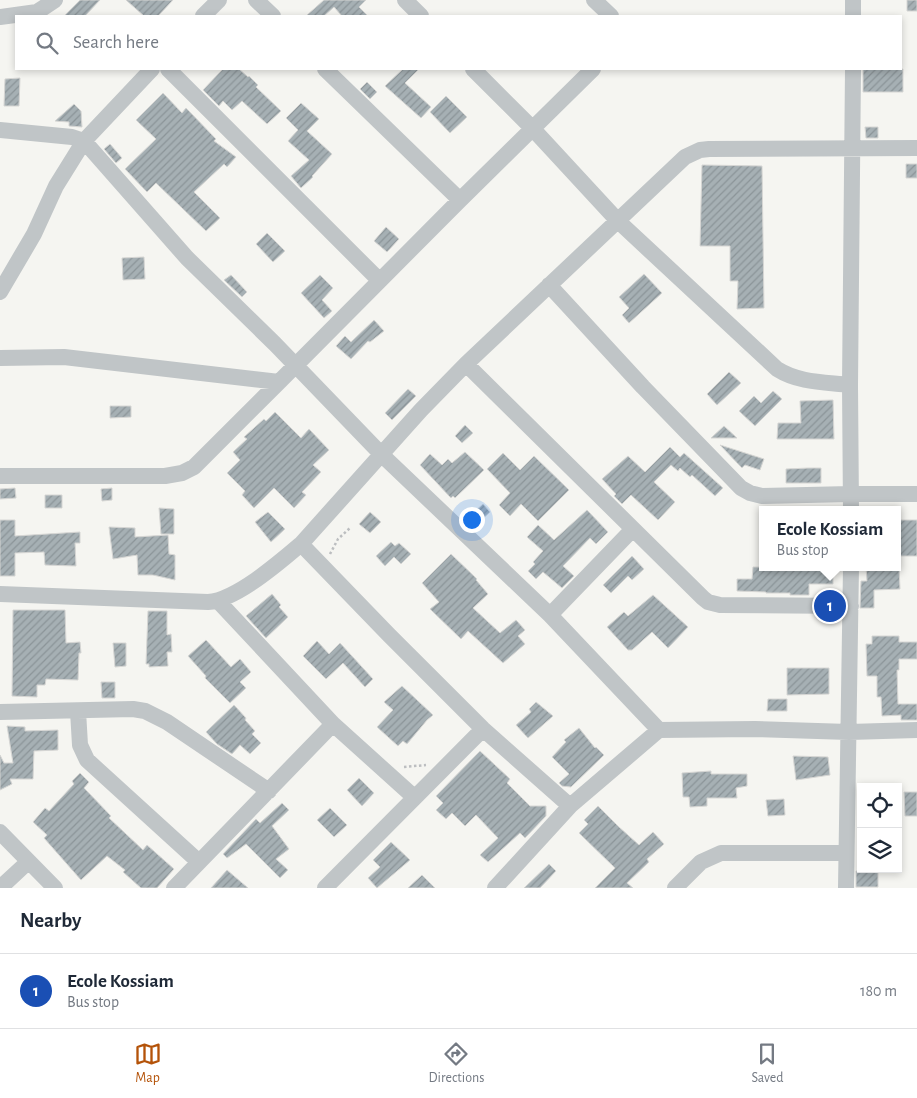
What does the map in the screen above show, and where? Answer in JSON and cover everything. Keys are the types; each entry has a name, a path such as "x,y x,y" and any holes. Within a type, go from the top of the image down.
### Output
{"street":[{"path":"0,17 37,12 55,0"},
{"path":"204,15 219,0"},
{"path":"256,0 272,15"},
{"path":"405,0 420,15"},
{"path":"594,0 610,15"},
{"path":"853,0 854,15"},
{"path":"0,292 34,234 56,186 84,141 151,70"},
{"path":"169,70 379,280"},
{"path":"327,70 460,200"},
{"path":"475,70 533,128 618,221 777,369 790,377 800,380 850,385"},
{"path":"0,476 165,476 182,473 194,467 379,280 592,70"},
{"path":"851,502 850,385 853,70"},
{"path":"0,130 72,137 84,141 187,258 296,365 382,455 550,615 660,730"},
{"path":"0,594 218,601 233,594 281,561 301,544 421,410 466,364 685,157 700,150 917,148"},
{"path":"549,285 643,386 750,494 851,502 917,494"},
{"path":"0,358 64,357 279,382"},
{"path":"466,364 632,530 696,592 713,604 851,606"},
{"path":"550,615 632,530"},
{"path":"301,544 483,729 570,806"},
{"path":"846,888 851,571"},
{"path":"218,601 333,724 414,797"},
{"path":"0,712 78,712 133,709 153,714 269,791"},
{"path":"78,712 80,745 87,760 199,862"},
{"path":"174,888 333,724"},
{"path":"325,888 483,729"},
{"path":"495,888 570,806 660,730 754,729 849,732 917,730"},
{"path":"0,832 55,888"},
{"path":"675,888 701,862 721,853 846,853"},
{"path":"0,888 28,862"}],"path":[{"path":"321,565 332,552 338,539 350,528"},
{"path":"383,769 448,763"}],"building":[{"path":"80,0 100,0 86,15 65,15"},
{"path":"126,0 173,0 159,15 143,15"},
{"path":"324,0 366,0 359,7 367,15 341,15 334,7 325,15 307,15"},
{"path":"907,0 917,0 917,11 907,11"},
{"path":"903,69 903,92 863,92 863,70"},
{"path":"222,70 240,70 258,85 256,87 281,111 267,124 242,101 232,110 223,101 219,106 203,90"},
{"path":"402,70 418,70 405,83 431,107 421,118 385,86"},
{"path":"20,78 19,106 4,106 5,79"},
{"path":"367,82 377,92 370,99 360,89"},
{"path":"163,93 182,113 186,108 216,139 214,141 236,157 227,167 224,164 194,192 220,218 206,231 156,183 147,192 125,169 156,139 136,120"},
{"path":"446,96 467,117 450,133 430,112"},
{"path":"301,103 319,119 307,131 332,154 301,188 291,176 309,160 288,141 298,130 286,118"},
{"path":"74,104 81,111 82,127 69,126 69,122 55,121"},
{"path":"865,127 878,127 878,138 866,138"},
{"path":"110,144 122,158 116,163 104,149"},
{"path":"906,164 917,164 917,178 906,178"},
{"path":"702,165 762,166 764,308 737,309 738,281 730,281 730,246 700,246"},
{"path":"386,227 399,239 387,252 374,241"},
{"path":"267,233 285,251 273,262 256,244"},
{"path":"144,257 145,279 123,280 122,258"},
{"path":"644,274 662,293 629,323 622,315 629,308 619,297"},
{"path":"231,275 247,292 242,297 224,280"},
{"path":"320,275 333,288 322,300 332,311 324,318 301,293"},
{"path":"374,320 384,331 370,342 368,341 351,359 336,346 345,336 351,342"},
{"path":"729,372 741,383 717,405 707,394"},
{"path":"408,389 416,396 392,420 385,413"},
{"path":"773,391 782,399 755,426 739,411 754,396 761,403"},
{"path":"833,400 834,439 777,439 778,423 801,423 800,401"},
{"path":"110,406 131,406 131,417 110,418"},
{"path":"275,412 301,438 309,429 329,450 313,465 321,472 302,492 306,495 294,508 274,488 254,508 242,495 245,491 227,473 240,460 233,452 247,439 244,437"},
{"path":"465,425 473,433 462,443 455,436"},
{"path":"724,426 737,438 711,438"},
{"path":"720,445 764,459 760,470 745,465 742,468"},
{"path":"670,447 680,457 684,453 723,488 715,496 692,475 690,477 680,468 678,471 671,465 654,482 675,502 658,520 631,495 622,504 614,496 616,494 602,479 628,456 645,472"},
{"path":"465,452 484,470 455,498 453,496 451,498 420,465 430,454 442,465 448,459 452,463"},
{"path":"503,453 520,470 534,456 569,490 538,521 521,504 510,516 499,505 510,493 487,469"},
{"path":"821,468 821,483 786,483 786,469"},
{"path":"15,488 16,498 0,499 0,489"},
{"path":"112,488 112,500 102,501 101,489"},
{"path":"45,495 62,495 62,508 45,508"},
{"path":"483,504 490,512 478,523 471,515"},
{"path":"159,508 174,509 174,534 161,534"},
{"path":"587,510 608,532 596,544 590,538 563,566 574,576 562,588 543,572 536,579 528,571 543,551 527,537 538,525 554,540"},
{"path":"268,512 285,529 271,542 255,522"},
{"path":"370,512 381,522 370,533 359,524"},
{"path":"0,520 15,520 15,536 80,532 80,543 75,543 76,566 45,565 44,552 15,553 15,576 0,576"},
{"path":"901,520 917,520 917,556 901,556"},
{"path":"109,527 135,528 135,537 168,535 169,554 175,555 175,580 153,575 138,575 137,555 113,559"},
{"path":"391,542 395,546 399,543 411,554 401,564 394,557 385,566 376,556"},
{"path":"451,554 477,579 488,594 473,608 500,633 516,620 525,630 518,636 525,644 503,663 468,631 461,639 430,609 439,602 422,583"},
{"path":"632,556 644,569 632,580 628,576 611,593 603,585"},
{"path":"753,567 759,567 759,571 833,571 833,584 809,584 809,595 737,591 737,579 752,579"},
{"path":"866,571 899,571 900,589 874,590 874,608 860,608 861,581 867,581"},
{"path":"272,594 281,605 279,607 288,617 266,638 246,616"},
{"path":"653,595 688,627 668,648 652,632 632,650 628,650 607,627 624,612 628,616"},
{"path":"13,610 65,610 66,643 80,642 81,653 79,653 78,680 46,679 45,685 37,685 37,697 12,696"},
{"path":"148,611 167,611 167,635 171,634 172,652 167,652 168,666 149,667 149,664 146,664"},
{"path":"872,636 899,636 899,642 917,642 917,659 899,659 899,670 897,670 898,704 917,704 917,720 901,720 901,715 882,716 881,697 877,697 877,676 867,676 866,644 872,644"},
{"path":"206,640 231,667 240,659 251,672 240,682 246,688 230,703 205,678 206,676 188,656"},
{"path":"317,641 329,654 340,643 373,679 365,687 343,663 326,679 303,656"},
{"path":"113,643 126,643 126,666 115,667"},
{"path":"787,668 829,668 829,694 787,695"},
{"path":"101,682 115,682 115,698 102,698"},
{"path":"402,686 433,715 407,744 403,741 398,746 377,727 393,710 384,702"},
{"path":"768,699 787,699 787,711 767,711"},
{"path":"536,702 553,716 528,738 516,725 531,712 529,709"},
{"path":"234,705 246,718 245,720 255,731 252,734 261,743 250,754 240,745 232,754 217,744 206,732"},
{"path":"7,726 25,727 25,731 58,730 58,750 34,751 33,779 10,779 12,784 0,790 0,755 4,763 13,763"},
{"path":"579,728 595,748 604,755 571,787 562,786 559,783 569,774 552,757 566,742 564,740"},
{"path":"480,751 510,779 507,783 530,806 546,806 546,816 525,838 520,833 488,862 480,855 498,838 476,815 465,826 452,813 446,819 436,810 443,803 436,796"},
{"path":"793,756 828,757 830,775 796,780"},
{"path":"711,771 711,774 747,774 747,786 736,788 737,798 707,798 707,806 690,807 689,797 683,797 682,773"},
{"path":"80,773 89,782 84,788 111,816 109,818 143,850 147,845 174,869 157,888 141,888 123,872 125,870 107,856 81,880 44,838 47,835 33,822 45,808 49,811 74,784 72,781"},
{"path":"359,778 374,793 362,806 347,790"},
{"path":"904,792 917,792 917,816 905,816"},
{"path":"784,799 785,815 768,816 766,800"},
{"path":"282,803 289,810 272,826 289,849 276,859 288,870 280,878 246,844 227,858 223,854 256,819 260,823"},
{"path":"598,806 639,845 653,832 664,844 647,859 649,862 627,883 633,888 595,888 615,868 579,833 588,824 584,820"},
{"path":"330,808 347,825 334,837 317,820"},
{"path":"391,842 410,860 377,888 368,878 380,867 373,860"},
{"path":"549,864 556,871 540,888 524,888"},
{"path":"227,870 248,888 211,888"},
{"path":"856,871 857,873 878,873 878,887 856,887"},
{"path":"422,875 435,888 408,888"}],"place":[{"name":"Ecole Kossiam","path":"830,606"}]}
